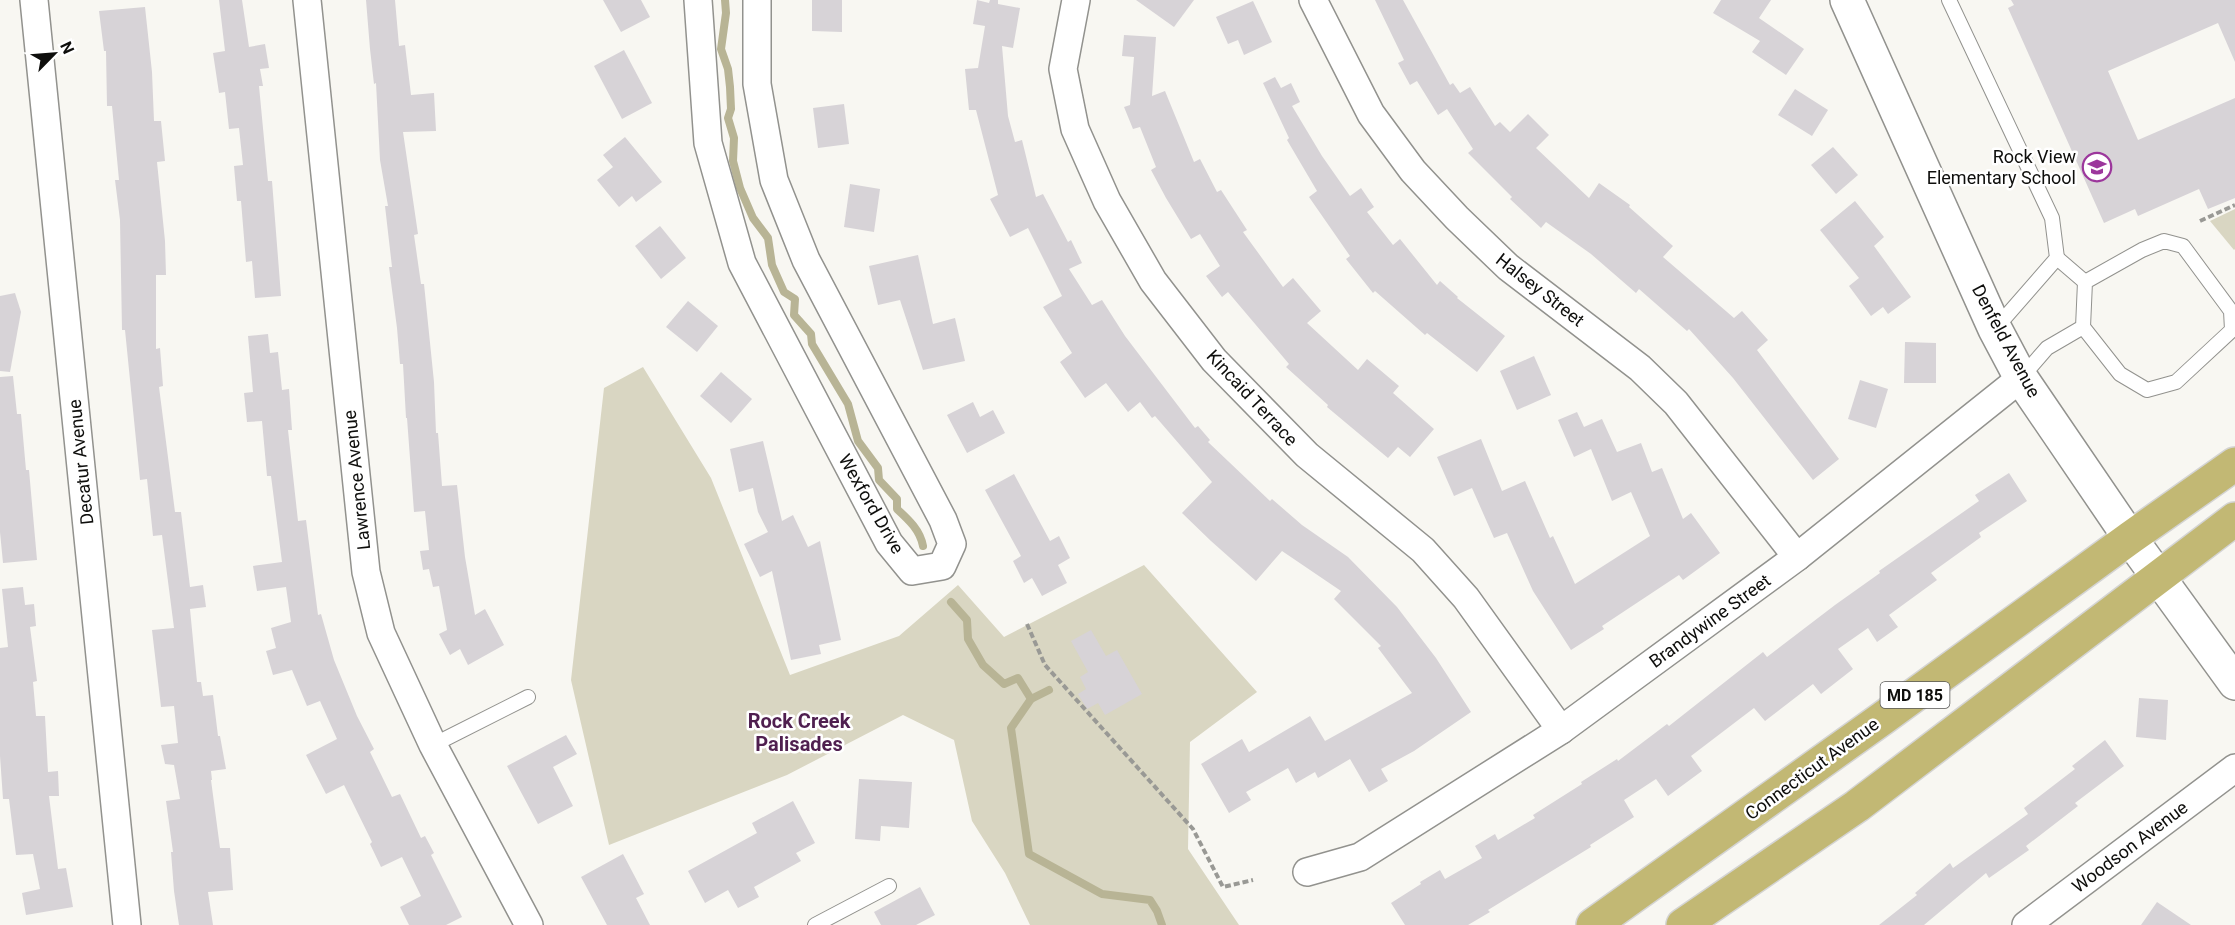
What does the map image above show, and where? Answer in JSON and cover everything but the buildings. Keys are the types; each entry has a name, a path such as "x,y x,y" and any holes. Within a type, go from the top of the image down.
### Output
{"main road":[{"name":"Connecticut Avenue","path":"1593,925 2235,464"},
{"name":"MD 185","path":"1683,925 1857,806 2235,519"}],"street":[{"name":"Decatur Avenue","path":"34,0 127,925"},
{"name":"Lawrence Avenue","path":"308,0 366,572 381,633 433,745 529,925"},
{"name":"Wexford Drive","path":"698,0 708,142 742,263 889,543 912,571 942,566 952,544 943,520 806,260 774,180 757,84 757,0"},
{"name":"Kincaid Terrace","path":"1076,0 1064,69 1075,129 1107,201 1153,281 1214,360 1307,455 1423,550 1466,598 1561,730"},
{"name":"Halsey Street","path":"1313,0 1371,114 1413,171 1508,267 1640,368 1676,403 1797,557"},
{"name":"Denfeld Avenue","path":"1847,0 1995,329 2021,378 2130,538 2235,683"},
{"name":"Brandywine Street","path":"1307,872 1360,857 1561,730 1797,557 2021,378"},
{"name":"Woodson Avenue","path":"2033,923 2235,768"}],"lane":[{"path":"1949,0 2052,218 2057,258 2085,282"},
{"path":"2164,241 2183,246 2231,311 2232,330 2176,382 2147,390 2120,374 2083,327 2085,282 2142,250 2164,241"},
{"path":"1995,329 2057,258"},
{"name":"Brandywine Street","path":"2021,378 2047,348 2083,327"},
{"path":"433,745 528,697"},
{"path":"814,925 889,886"}],"path":[{"path":"2200,221 2235,205"},
{"path":"1027,624 1045,665 1192,829 1223,887 1253,880"}],"shaded area":[{"path":"2235,209 2235,249 2234,250 2210,221"},
{"path":"643,367 711,478 790,675 899,636 958,585 1004,637 1144,565 1257,692 1190,742 1188,849 1239,925 1030,925 1005,873 972,821 954,740 903,715 787,775 609,845 571,680 604,388"}],"waterway":[{"path":"725,0 726,13 721,49 728,69 731,109 728,118 734,138 733,161 740,188 753,218 768,238 772,265 784,292 795,299 794,315 811,334 812,344 848,404 858,441 878,468 879,480 897,499 897,509 917,530 923,546"},
{"path":"951,602 967,620 968,639 983,665 1004,684 1018,678 1031,699 1049,690"},
{"path":"1031,699 1011,728 1029,854 1102,894 1150,900 1162,925"}],"place":[{"name":"Rock View Elementary School","path":"2097,167"}],"district":[{"name":"Rock Creek Palisades","path":"799,732"}]}
